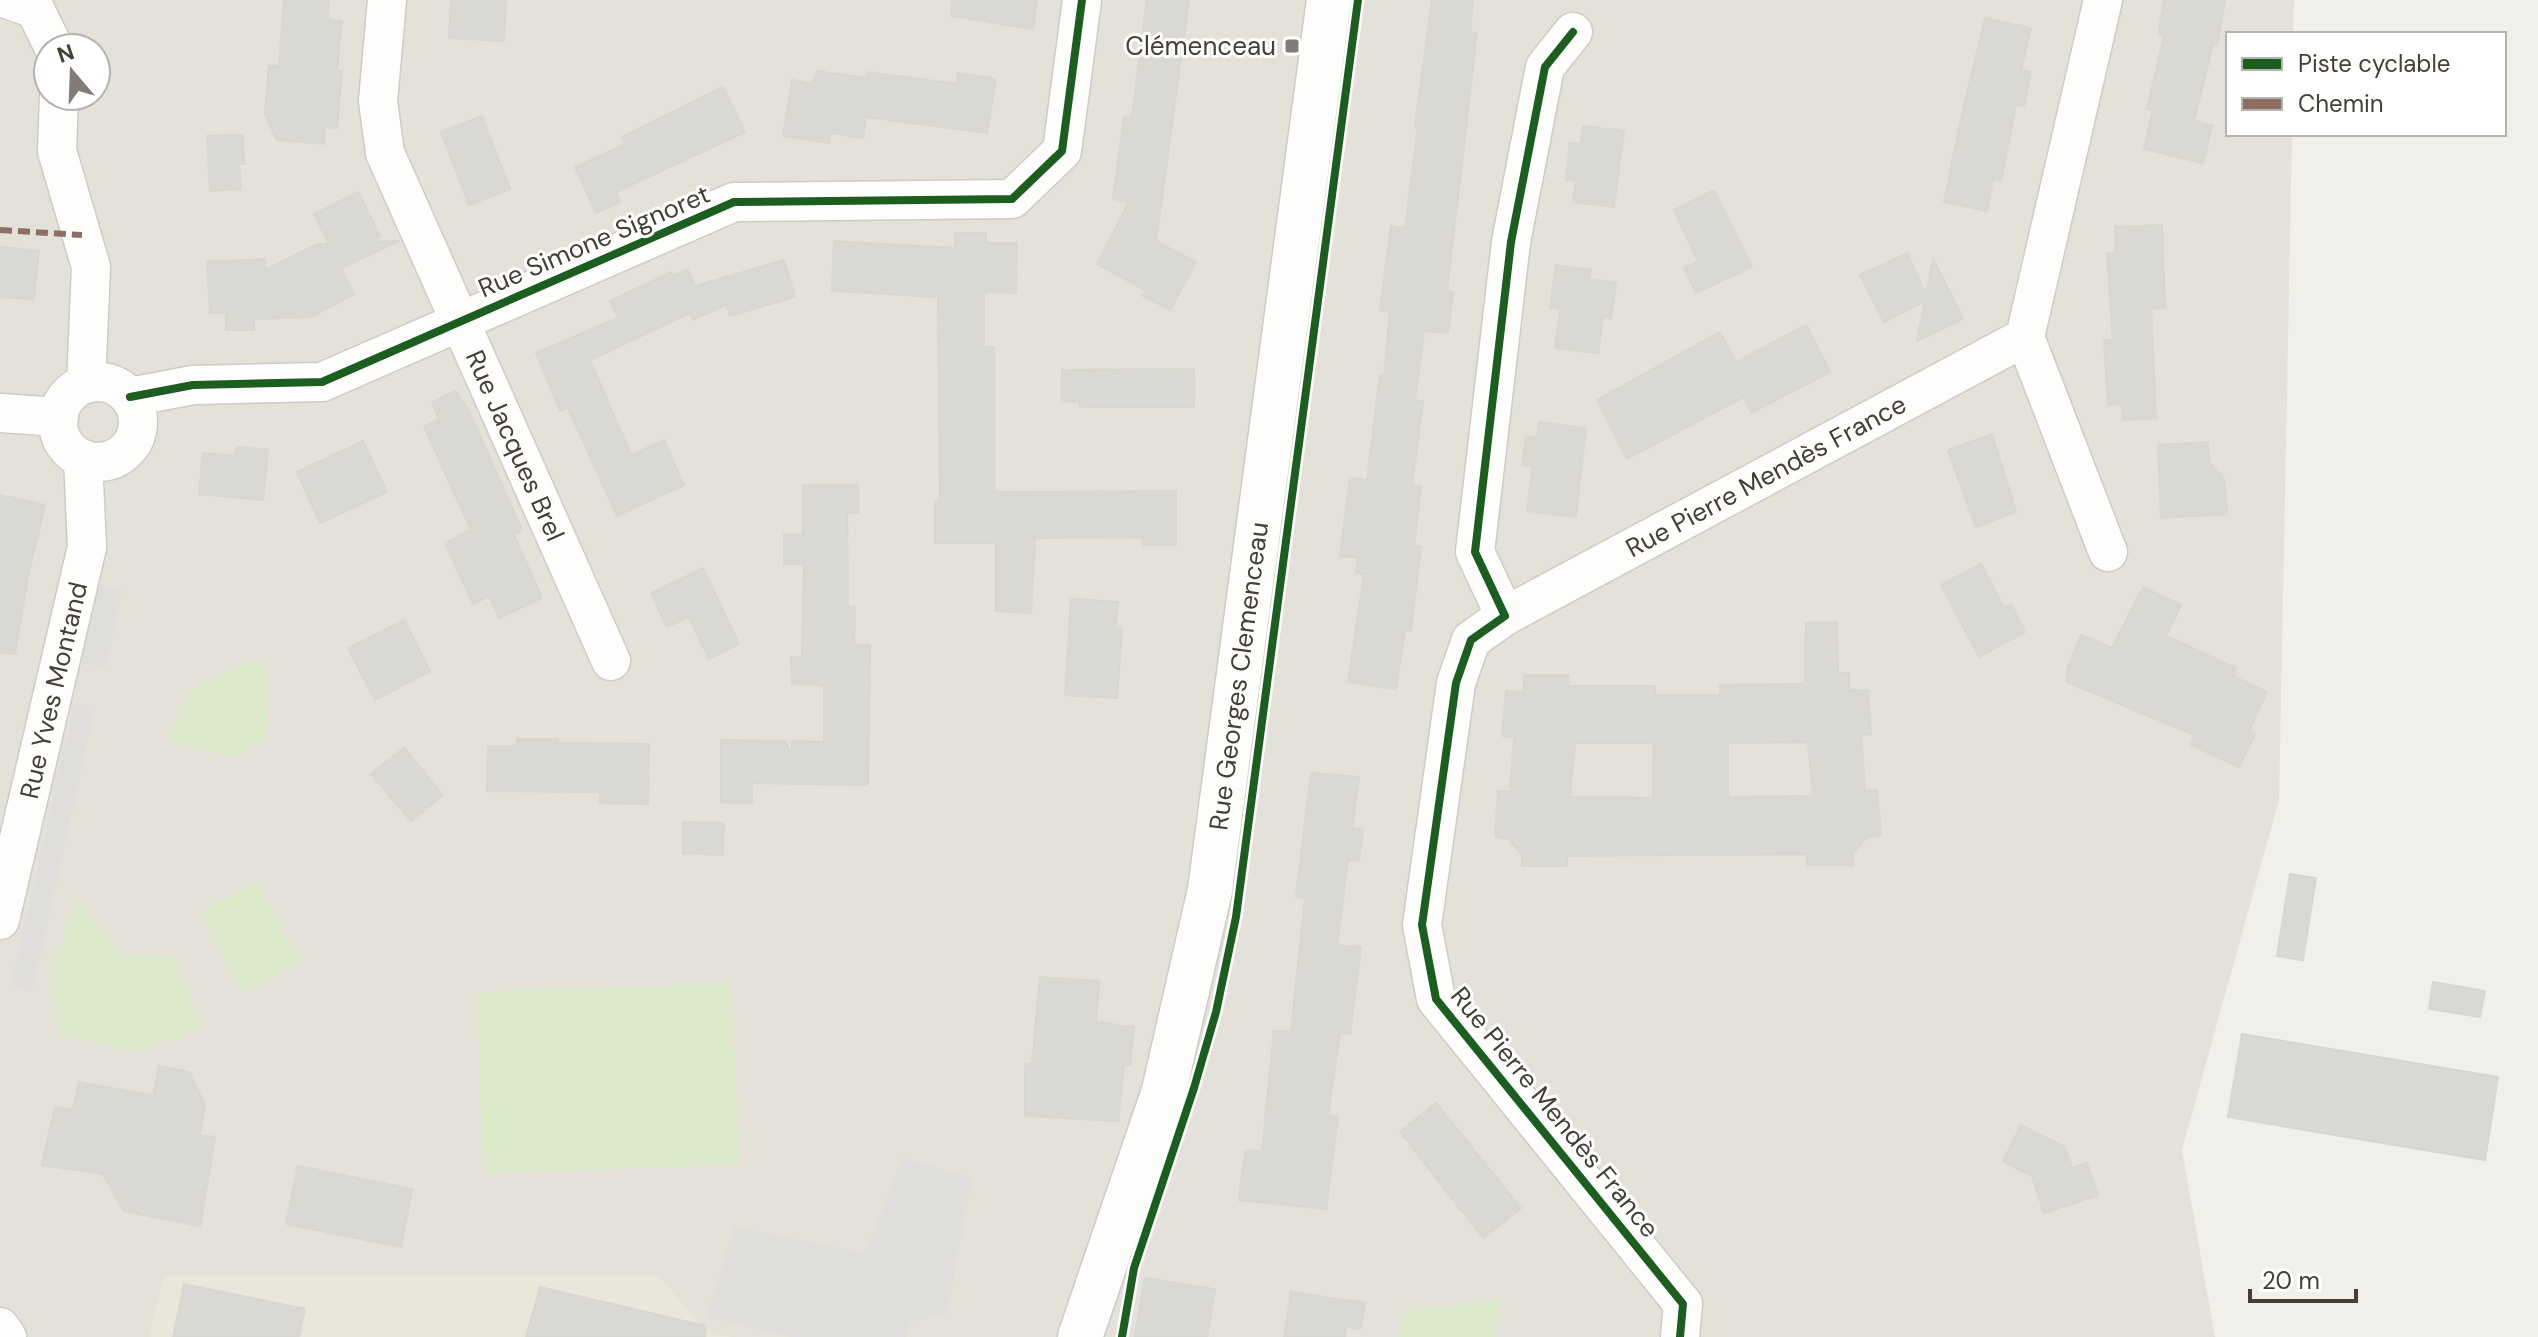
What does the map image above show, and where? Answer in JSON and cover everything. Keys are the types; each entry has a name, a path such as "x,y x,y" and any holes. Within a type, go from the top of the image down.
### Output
{"street":[{"path":"9,0 35,9 46,32"},
{"name":"Rue Jacques Brel","path":"387,0 378,101 385,153 611,661"},
{"name":"Rue Simone Signoret","path":"130,397 193,385 322,382 734,202 1012,199 1062,151 1082,0"},
{"name":"Rue Georges Clemenceau","path":"1080,1337 1164,1091 1210,890 1329,0"},
{"path":"2103,0 2025,337 2108,552"},
{"path":"1505,616 1475,552 1476,537 1511,242 1545,67 1573,32"},
{"path":"58,112 57,151 91,267 86,384"},
{"name":"Rue Pierre Mendès France","path":"1680,1337 1683,1304 1436,999 1422,925 1456,683 1471,640 1505,616 2025,337"},
{"path":"110,383 130,397 136,409 137,434 121,455 109,461 96,462 72,452 59,430 59,417 68,396 86,384 110,383"},
{"path":"0,413 59,417"},
{"name":"Rue Yves Montand","path":"0,920 87,547 83,459"},
{"path":"0,1327 7,1337"}],"shaded area":[{"path":"0,0 2294,0 2293,32 2226,32 2226,136 2292,136 2279,800 2182,1150 2215,1337 0,1337"},
{"path":"97,585 122,590 106,667 82,663"},
{"path":"74,703 95,707 32,992 11,985"},
{"path":"902,1158 972,1178 947,1313 911,1322 906,1337 792,1337 707,1317 734,1227 866,1253"},
{"path":"164,1276 659,1276 704,1330 732,1337 149,1337"}],"green space":[{"path":"256,660 268,667 266,738 233,758 167,740 192,688"},
{"path":"258,882 301,962 242,993 200,912"},
{"path":"78,897 120,955 173,956 203,1028 133,1051 61,1035 50,976"},
{"path":"731,983 740,1165 483,1173 477,992"},
{"path":"1501,1300 1495,1337 1399,1337 1404,1310"}],"building":[{"path":"284,0 329,0 328,19 342,21 337,71 342,71 337,128 325,127 324,144 277,140 265,114 269,66 279,66"},
{"path":"451,0 506,0 504,41 449,38"},
{"path":"952,0 1037,0 1033,29 951,16"},
{"path":"1147,0 1189,0 1156,241 1196,262 1170,310 1143,296 1145,290 1097,264 1129,202 1113,199 1124,116 1132,117"},
{"path":"1432,0 1473,0 1470,32 1477,33 1447,291 1453,292 1448,333 1424,331 1415,400 1423,401 1412,486 1421,487 1414,546 1421,547 1411,630 1405,630 1396,689 1348,682 1364,574 1356,573 1358,558 1340,556 1350,478 1367,480 1380,375 1384,376 1390,311 1380,310 1391,226 1405,229"},
{"path":"2164,0 2225,0 2217,45 2213,44 2194,121 2212,125 2203,163 2144,149 2153,110 2147,109 2164,35 2158,34"},
{"path":"1985,18 2031,28 2021,70 2031,72 2024,106 2016,104 2001,181 1993,180 1987,211 1944,202"},
{"path":"817,71 867,78 868,72 957,84 958,73 996,79 987,133 866,117 863,138 830,133 829,143 783,136 792,80 812,83"},
{"path":"723,87 745,132 616,192 620,202 596,213 575,167 626,144 622,137"},
{"path":"482,116 510,189 469,205 441,132"},
{"path":"1583,126 1624,131 1614,207 1573,202 1576,181 1566,180 1570,143 1581,144"},
{"path":"243,135 244,164 239,164 241,189 210,191 207,136"},
{"path":"1714,190 1752,267 1696,293 1684,268 1698,261 1674,210"},
{"path":"358,192 380,236 367,242 399,241 341,268 354,294 311,317 254,319 254,330 226,330 226,313 210,313 207,262 265,259 265,270 317,244 329,244 314,214"},
{"path":"2162,225 2165,308 2151,309 2156,418 2123,420 2122,404 2108,405 2104,340 2113,340 2107,253 2116,253 2115,227"},
{"path":"955,233 986,233 986,243 1017,243 1016,293 984,292 984,347 994,347 994,492 1176,491 1176,545 1143,545 1143,537 1035,538 1031,613 996,611 996,543 935,543 935,502 940,502 938,297 832,291 834,241 955,248"},
{"path":"0,247 39,251 34,299 0,297"},
{"path":"1907,253 1926,295 1933,259 1963,319 1917,341 1925,301 1884,322 1860,275"},
{"path":"784,260 795,297 730,316 727,304 693,320 690,313 590,360 631,455 664,440 684,485 617,516 567,407 560,411 536,353 618,318 610,301 671,272 673,276 688,270 695,286"},
{"path":"1556,265 1591,270 1589,279 1616,283 1611,318 1603,317 1598,353 1555,348 1560,309 1550,308"},
{"path":"1806,325 1830,372 1751,413 1744,397 1627,459 1597,400 1720,332 1736,362"},
{"path":"1194,369 1194,407 1080,407 1079,401 1062,402 1062,370"},
{"path":"455,391 468,409 522,530 514,535 542,598 499,618 489,596 473,604 445,543 471,530 424,427 439,419 432,402"},
{"path":"1539,422 1586,428 1576,517 1527,511 1533,466 1522,465 1526,437 1537,438"},
{"path":"1992,434 2016,512 1976,527 1948,450"},
{"path":"363,441 387,492 320,523 297,472"},
{"path":"2208,442 2209,462 2224,479 2227,514 2161,518 2158,445"},
{"path":"236,447 268,450 263,500 199,494 203,453 235,456"},
{"path":"803,485 858,485 858,513 847,513 848,606 855,607 854,645 870,645 868,785 752,783 752,803 721,802 721,740 785,741 792,755 792,741 824,742 824,685 792,684 791,657 802,657 804,564 784,564 784,534 803,535"},
{"path":"0,495 45,505 29,572 15,654 0,653"},
{"path":"1981,564 2004,608 2011,604 2025,632 1979,657 1941,585"},
{"path":"703,568 739,644 709,659 689,617 667,627 651,593"},
{"path":"2143,587 2181,605 2166,636 2236,668 2233,676 2267,692 2249,731 2255,734 2239,767 2191,745 2195,735 2067,682 2067,670 2081,635 2112,648"},
{"path":"1071,599 1118,602 1115,628 1122,629 1117,698 1065,695"},
{"path":"404,620 430,671 375,700 348,648"},
{"path":"1837,622 1838,673 1849,673 1849,690 1868,690 1871,734 1861,735 1865,791 1877,790 1881,836 1867,837 1853,853 1853,865 1807,865 1807,854 1567,856 1567,866 1522,866 1522,854 1508,839 1495,837 1498,791 1510,792 1514,737 1502,736 1506,691 1524,692 1524,675 1569,675 1568,686 1655,686 1655,695 1720,695 1720,685 1805,684 1806,623","holes":["1808,742 1813,796 1728,797 1728,743","1575,743 1654,743 1653,798 1570,797"]},
{"path":"517,739 558,739 558,743 649,744 648,804 600,803 600,792 487,791 488,746 517,746"},
{"path":"404,748 443,795 411,821 371,774"},
{"path":"1311,773 1359,777 1352,828 1363,829 1359,861 1348,860 1337,945 1361,947 1350,1034 1340,1033 1328,1115 1338,1117 1326,1209 1239,1200 1245,1150 1262,1152 1274,1031 1291,1032 1305,898 1296,897"},
{"path":"683,822 724,823 723,855 683,853"},
{"path":"2290,874 2316,878 2303,960 2277,956"},
{"path":"1040,977 1099,981 1096,1022 1134,1027 1130,1065 1124,1064 1118,1121 1025,1116 1025,1064 1032,1064"},
{"path":"2433,982 2485,991 2480,1017 2429,1009"},
{"path":"2242,1034 2498,1077 2485,1160 2228,1117"},
{"path":"159,1066 189,1072 205,1105 200,1135 215,1137 200,1226 124,1211 103,1174 42,1165 55,1107 73,1110 79,1082 153,1096"},
{"path":"1436,1103 1521,1208 1483,1238 1400,1132"},
{"path":"2021,1125 2065,1147 2072,1168 2087,1163 2098,1195 2044,1213 2032,1176 2003,1161"},
{"path":"298,1166 412,1189 401,1247 286,1224"},
{"path":"1145,1278 1215,1289 1207,1337 1135,1337"},
{"path":"184,1284 305,1309 299,1337 173,1337"},
{"path":"540,1287 706,1326 705,1337 526,1337"},
{"path":"1291,1292 1365,1303 1360,1329 1346,1327 1345,1337 1284,1337"}],"marked path":[{"path":"0,230 82,235"}],"cycle path":[{"path":"130,397 193,385 322,382 734,202 1012,199 1062,151 1082,0"},
{"path":"1122,1337 1134,1268 1194,1088 1216,1012 1236,917 1358,0"},
{"path":"1573,32 1545,67 1511,242 1475,552 1505,616 1471,640 1456,683 1422,925 1436,999 1683,1304 1680,1337"}],"place":[{"name":"Clémenceau","path":"1292,46"}]}
